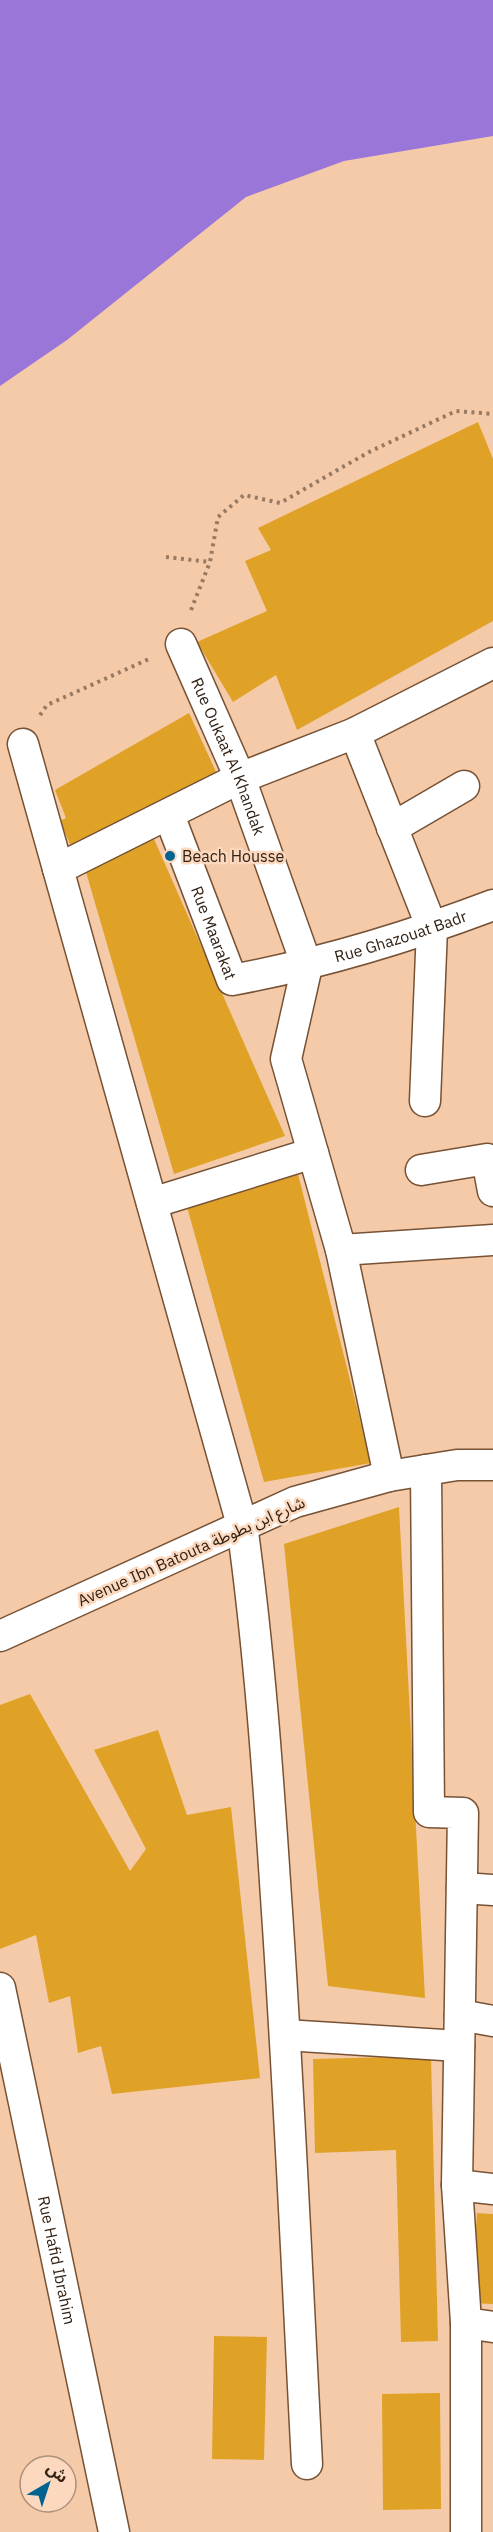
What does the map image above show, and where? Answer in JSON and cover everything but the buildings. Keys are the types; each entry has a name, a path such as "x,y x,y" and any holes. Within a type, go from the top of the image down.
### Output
{"street":[{"name":"Rue Oukaat Al Khandak","path":"181,644 240,778 307,966"},
{"path":"58,869 240,778 355,733 493,663"},
{"path":"355,733 432,928 425,1101"},
{"path":"23,744 242,1525 256,1623 285,2035 307,2464"},
{"path":"392,828 464,786"},
{"name":"Rue Maarakat","path":"169,815 232,980 307,966"},
{"name":"Rue Ghazouat Badr","path":"307,966 432,928 493,905"},
{"path":"307,966 286,1059 341,1250 389,1476"},
{"path":"152,1203 313,1153"},
{"path":"421,1170 487,1159 493,1191"},
{"path":"341,1250 493,1240"},
{"name":"Avenue Ibn Batouta شارع ابن بطوطة","path":"0,1636 295,1502 389,1476 457,1465 493,1465"},
{"path":"426,1470 429,1812 463,1813 457,2185 479,2325 465,2532"},
{"path":"462,1888 493,1890"},
{"name":"Rue Hafid Ibrahim","path":"0,1988 114,2532"},
{"path":"460,2015 493,2021"},
{"path":"285,2035 459,2046"},
{"path":"457,2185 493,2189"}],"path":[{"path":"23,744 47,705 181,644 184,625 210,562 218,517 244,495 280,503 369,452 456,411 493,414"},
{"path":"166,557 210,562"}],"shaded area":[{"path":"0,0 493,0 493,136 344,161 246,197 67,340 0,386"}],"place":[{"name":"Beach Housse","path":"170,856"}]}
